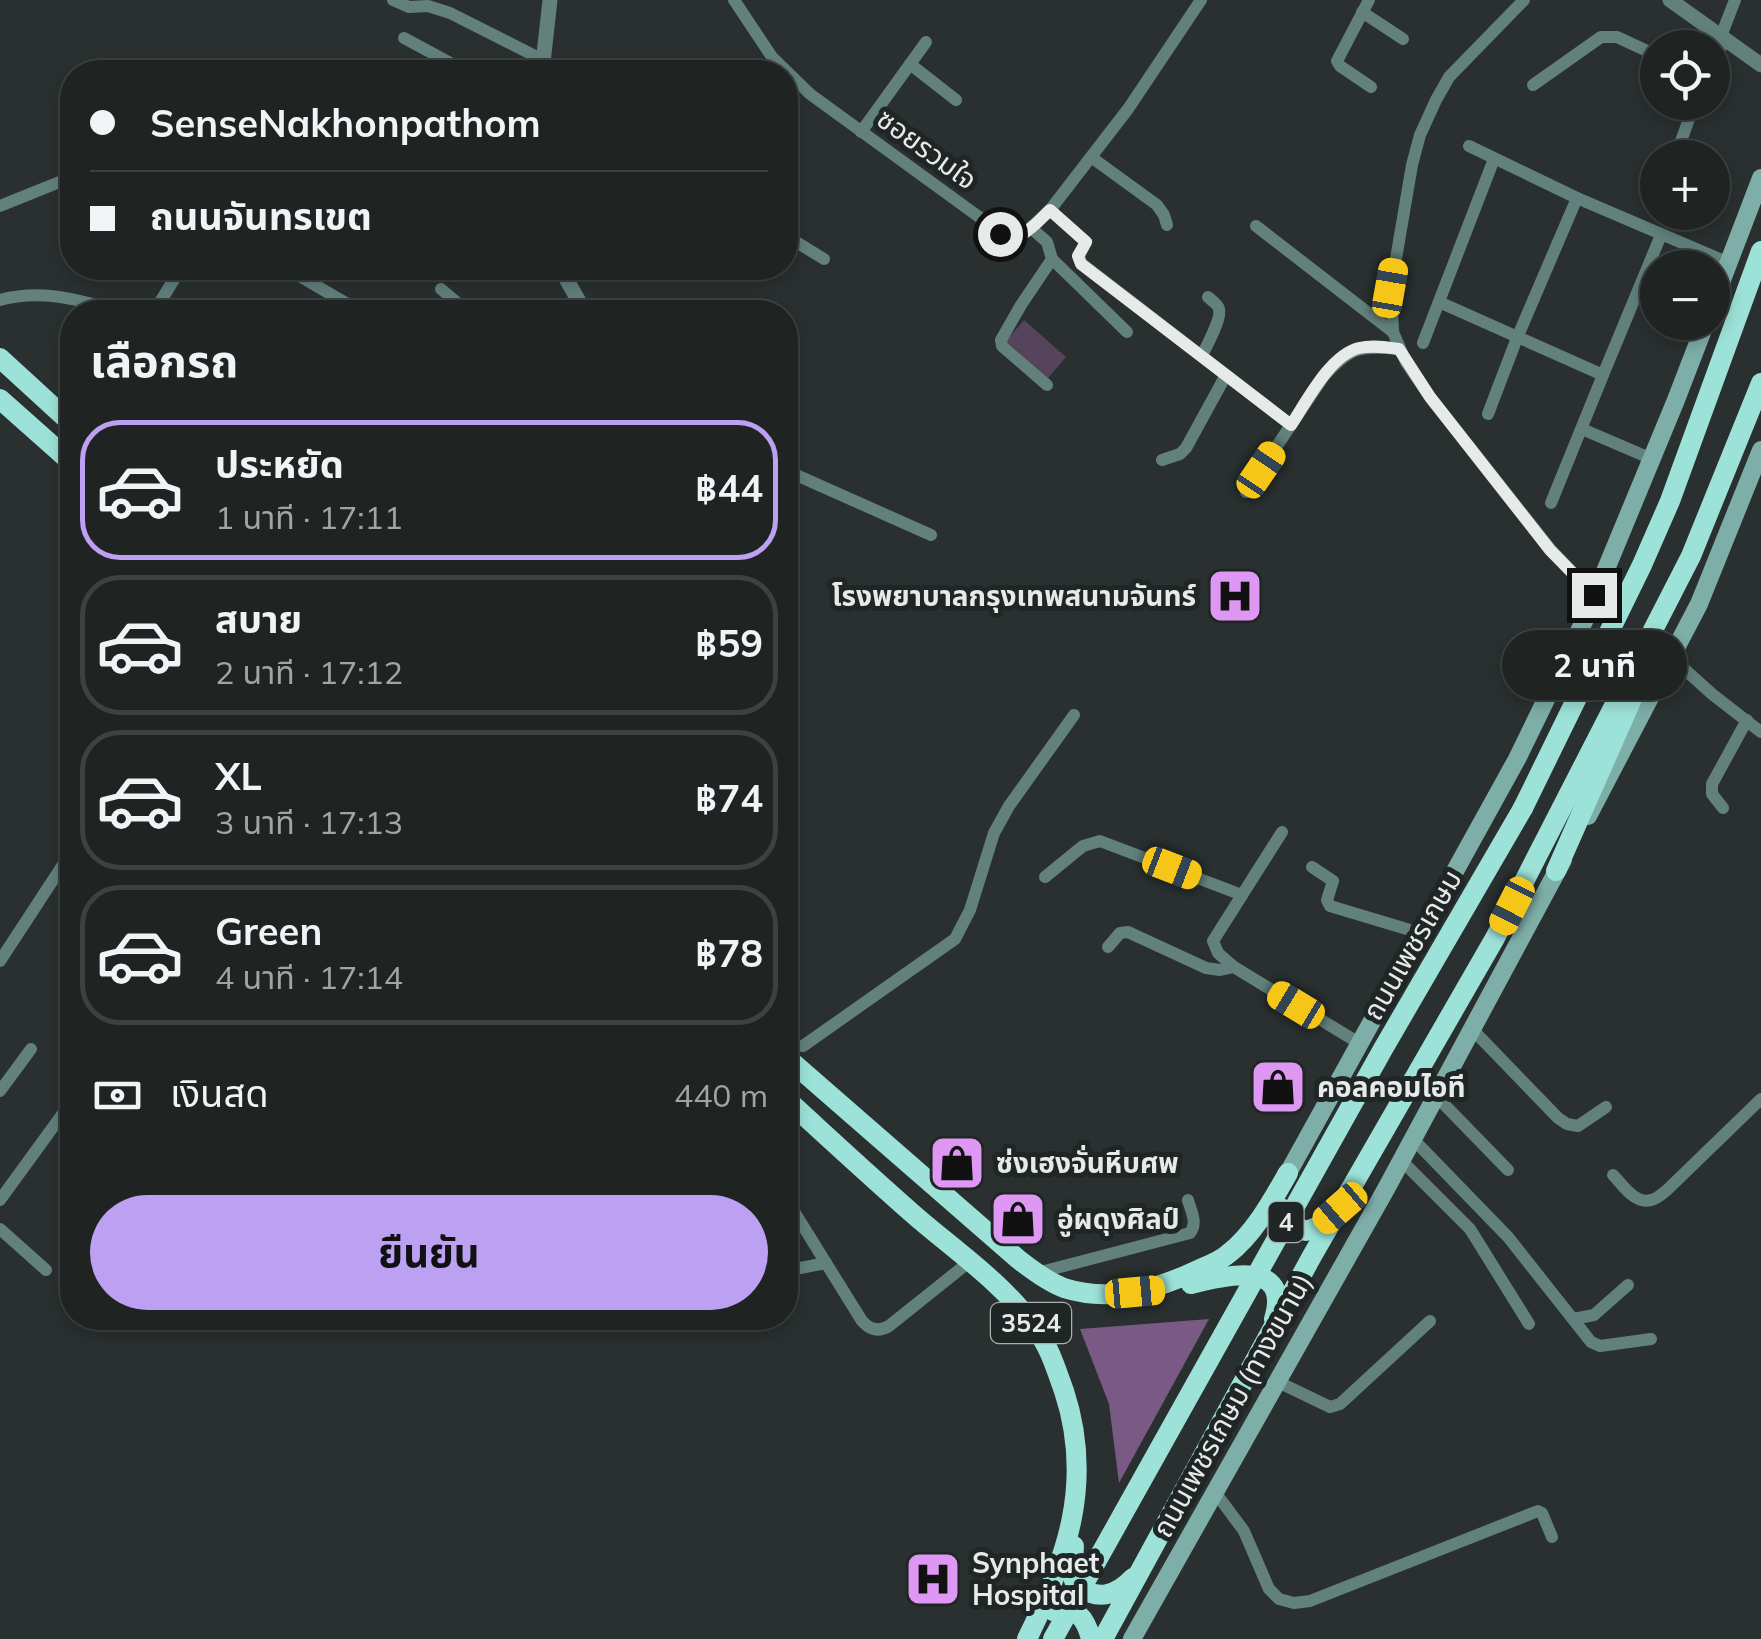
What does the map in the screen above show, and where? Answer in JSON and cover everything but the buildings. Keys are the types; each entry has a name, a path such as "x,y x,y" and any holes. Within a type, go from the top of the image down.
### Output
{"highway":[{"name":"ถนนเพชรเกษม","path":"1053,1639 1522,808 1670,501 1761,251"},
{"path":"0,358 60,413"},
{"name":"4","path":"1103,1639 1340,1208 1495,938 1691,556 1761,383"},
{"path":"0,399 60,452"},
{"path":"1556,871 1613,746 1691,556"},
{"name":"3524","path":"798,1055 1036,1273 1062,1287 1092,1294 1135,1292 1172,1282 1228,1254 1270,1205 1288,1173"},
{"name":"3524","path":"798,1110 996,1284 1027,1318 1052,1356 1069,1408 1077,1456 1074,1510 1066,1547 1028,1639"},
{"path":"1288,1173 1280,1200 1283,1216 1294,1226 1306,1231 1319,1226 1340,1208"},
{"path":"1135,1292 1172,1289 1237,1274 1260,1276 1272,1284 1278,1304 1254,1364"},
{"path":"1074,1510 1072,1574 1076,1586 1096,1596 1116,1593 1145,1560"},
{"path":"1028,1639 1051,1612 1062,1608 1084,1618 1091,1639"}],"main road":[{"path":"1730,260 1761,178"},
{"name":"4","path":"1288,1173 1517,759 1587,615 1699,340"},
{"name":"ถนนเพชรเกษม (ทางขนาน)","path":"1132,1639 1606,785 1699,604 1761,450"}],"street":[{"path":"393,0 409,7 428,6 450,13 532,60"},
{"path":"543,60 550,0"},
{"name":"ซอยรวมใจ","path":"734,0 775,60"},
{"path":"1127,332 1052,260 1046,242 1030,228 1050,210 1128,109 1200,0"},
{"path":"1524,0 1450,77 1420,134 1390,288 1393,332 1399,349 1430,397 1550,550 1594,595"},
{"path":"1670,0 1712,30"},
{"path":"1726,30 1735,0"},
{"path":"1371,87 1337,60 1366,6 1404,39"},
{"path":"1533,85 1601,36 1617,37 1640,48"},
{"path":"404,38 445,60"},
{"path":"861,132 926,42"},
{"path":"1730,43 1761,65"},
{"path":"910,64 956,100"},
{"name":"ซอยรวมใจ","path":"798,84 1000,234 1018,237 1030,228"},
{"path":"1468,146 1697,250"},
{"path":"1091,158 1157,205 1167,225"},
{"path":"1423,343 1494,159"},
{"path":"0,206 60,183"},
{"path":"1488,414 1577,198"},
{"path":"1050,210 1086,242 1078,256 1081,264 1291,425"},
{"path":"1256,226 1393,332"},
{"path":"1551,503 1661,235"},
{"path":"798,243 824,259"},
{"path":"1047,385 1002,346 1001,340 1052,260"},
{"path":"306,280 341,300"},
{"path":"441,289 452,300"},
{"path":"0,300 51,295 72,300"},
{"path":"1202,356 1219,310 1208,296"},
{"path":"1440,302 1603,375"},
{"path":"1246,492 1338,360 1350,351 1376,346 1399,349"},
{"path":"1162,460 1186,448 1226,375"},
{"path":"1582,429 1652,459"},
{"path":"798,476 931,536"},
{"path":"1672,658 1761,732"},
{"path":"798,1048 956,939 970,910 994,833 1074,714"},
{"path":"1722,808 1712,794 1712,784 1746,720"},
{"path":"1282,832 1212,940 1234,967 1358,1043"},
{"path":"1045,877 1082,846 1100,841 1242,894"},
{"path":"1312,867 1333,881 1327,900 1330,906 1420,933"},
{"path":"0,961 60,869"},
{"path":"1108,947 1120,933 1128,932 1206,968 1234,967"},
{"path":"1472,1029 1568,1124 1578,1126 1606,1107"},
{"path":"0,1091 31,1049"},
{"path":"1436,1095 1508,1170"},
{"path":"1613,1174 1640,1200 1650,1201 1667,1190 1761,1099"},
{"path":"0,1200 60,1118"},
{"path":"1412,1138 1508,1237 1591,1342 1600,1346 1652,1338"},
{"path":"1401,1160 1470,1228 1528,1324"},
{"path":"1036,1273 1190,1233 1194,1220 1188,1200"},
{"path":"798,1218 867,1327 882,1330 969,1262"},
{"path":"0,1229 46,1270"},
{"path":"798,1268 826,1263"},
{"path":"1573,1320 1594,1315 1628,1285"},
{"path":"1278,1382 1330,1406 1340,1404 1430,1322"},
{"path":"1215,1492 1244,1532 1269,1589 1280,1600 1294,1603 1310,1601 1538,1511 1552,1537"}],"shaded area":[{"path":"1024,320 1066,357 1048,378 1006,341"},
{"path":"1209,1319 1119,1483 1109,1404 1080,1329"}],"place":[{"name":"โรงพยาบาลกรุงเทพสนามจันทร์","path":"1235,596"},
{"name":"คอลคอมไอที","path":"1278,1087"},
{"name":"ซ่งเฮงจั่นหีบศพ","path":"957,1163"},
{"name":"อู่ผดุงศิลป์","path":"1018,1219"},
{"name":"Synphaet Hospital","path":"933,1579"}],"route":[{"path":"1000,234 1018,237 1050,210 1086,242 1078,256 1081,264 1291,425 1324,376 1350,351 1376,346 1399,349 1430,397 1550,550 1594,595"}]}
